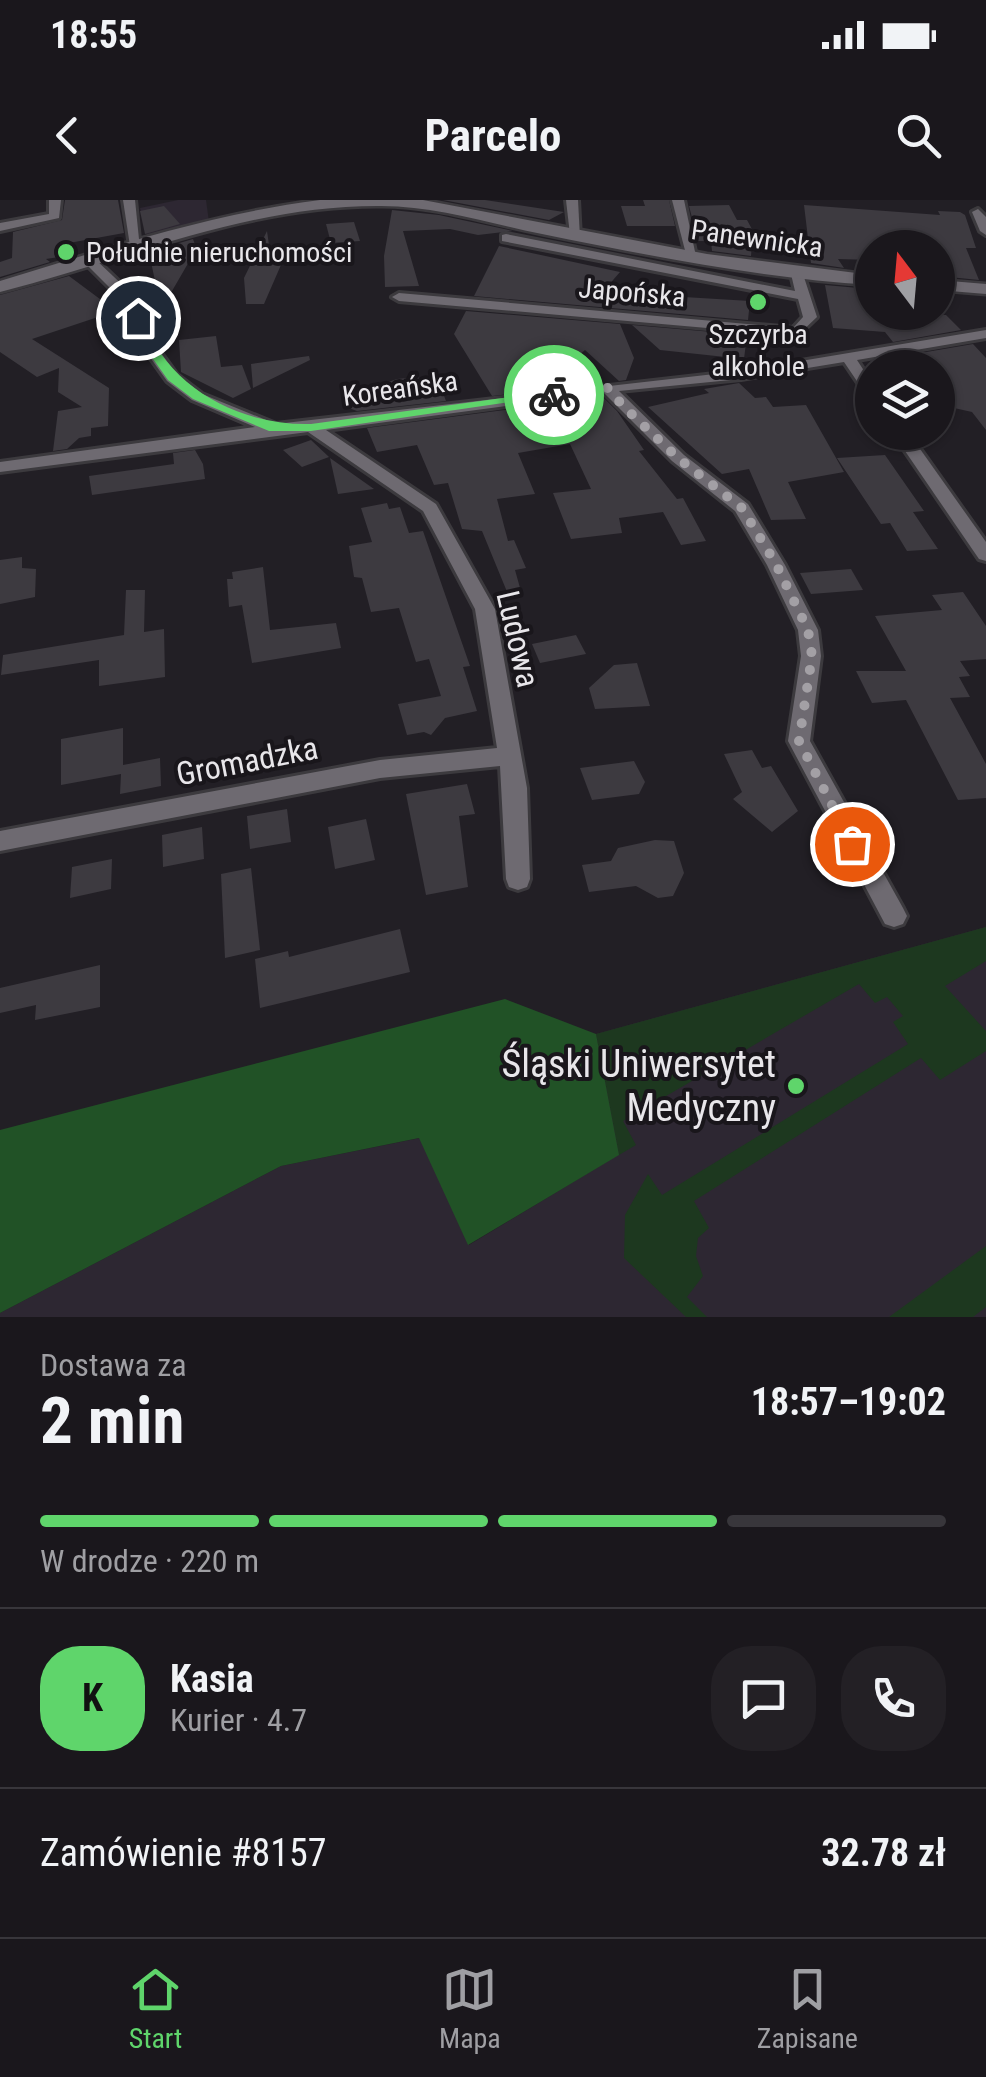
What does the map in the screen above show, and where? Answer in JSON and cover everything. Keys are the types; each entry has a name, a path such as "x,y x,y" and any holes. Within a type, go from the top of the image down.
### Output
{"street":[{"path":"0,227 55,216 55,200"},
{"path":"129,200 136,246"},
{"path":"572,200 576,235"},
{"path":"678,200 693,258"},
{"name":"Panewnicka","path":"0,288 136,246 330,202 365,201 435,204 693,258 855,279"},
{"path":"978,212 986,231"},
{"path":"506,238 803,296 797,274"},
{"path":"628,262 641,248"},
{"path":"90,260 127,297 146,342 172,378 197,397 273,429"},
{"path":"955,286 986,289"},
{"name":"Japońska","path":"399,297 797,332 810,318 803,296"},
{"path":"978,336 986,356"},
{"name":"Koreańska","path":"0,467 273,429 311,428 608,388 741,375 978,336"},
{"path":"847,356 855,368"},
{"path":"608,388 678,458 742,508 776,564 808,630 812,656 799,741 894,916"},
{"name":"Ludowa","path":"311,428 395,480 430,508 485,609 515,788 518,879"},
{"path":"913,450 986,555"},
{"name":"Gromadzka","path":"0,841 380,769 508,756"}],"shaded area":[{"path":"178,200 206,200 209,222 147,236 140,208"},
{"name":"Śląski Uniwersytet Medyczny","path":"986,927 986,1317 0,1317 0,1313 281,1166 420,1138 469,1245 618,1155 596,1034"}],"green space":[{"path":"986,927 986,961 945,986 986,1031 986,1051 940,1080 921,1058 694,1201 709,1228 698,1238 696,1256 703,1276 687,1297 707,1317 686,1317 624,1258 625,1215 648,1174 662,1195 908,1044 893,1022 903,1016 887,997 875,1003 859,984 623,1121 636,1145 619,1155 596,1034"},
{"path":"505,999 596,1034 619,1155 468,1245 419,1138 281,1166 0,1313 0,1130"},
{"path":"986,1246 986,1307 973,1317 889,1317"}],"building":[{"path":"65,200 118,200 124,233 69,243 72,255 46,259 50,262 0,277 0,262 12,258 13,232 62,220"},
{"path":"443,200 485,200 564,212 549,220"},
{"path":"643,200 669,200 675,226 627,226 621,206 645,206"},
{"path":"729,205 737,220 747,220 753,231 751,256 712,251 711,241 698,241 689,206"},
{"path":"804,205 940,215 938,211 960,212 965,215 976,248 966,248 979,280 955,278 955,230 855,230 855,260 838,259 844,268 811,263"},
{"path":"164,206 180,224 145,234 140,211"},
{"path":"392,210 439,215 513,231 478,235 450,229 403,231 419,286 385,287 384,256"},
{"path":"354,222 360,241 331,243 326,224"},
{"path":"267,231 271,259 284,258 264,304 246,304 244,278"},
{"path":"193,239 200,259 190,260 161,310 149,252"},
{"path":"499,246 620,272 607,287 651,291 651,295 750,301 748,320 474,296"},
{"path":"69,276 116,311 32,339 109,388 108,426 91,428 91,436 79,438 67,449 53,451 58,411 82,407 58,392 59,368 37,377 0,352 0,295"},
{"path":"825,285 855,288 855,330 833,328"},
{"path":"466,311 620,324 634,358 626,380 619,381 585,350 578,356 597,384 492,396 454,334"},
{"path":"955,324 961,330 893,342 885,332 859,330 955,330"},
{"path":"632,325 747,335 744,359 660,350"},
{"path":"216,336 221,367 242,365 251,389 233,398 181,372 179,340"},
{"path":"973,344 986,358 986,430 972,412 955,408 955,350 938,350"},
{"path":"309,356 310,360 253,388 251,364"},
{"path":"418,377 425,390 441,388 446,401 357,411 346,407 357,399 352,394 397,379"},
{"path":"739,383 755,398 766,397 773,407 806,405 844,472 788,482 806,519 771,520 749,469 722,474 648,407 709,393 704,389"},
{"path":"603,397 617,411 644,450 639,451 677,499 683,498 706,541 681,545 663,512 619,518 622,533 571,539 553,493 591,489 570,444 518,453 535,494 497,499 508,541 514,540 526,568 515,570 522,595 510,599 482,531 462,529 448,483 434,485 417,445 377,452 367,428"},
{"path":"311,440 329,457 302,467 283,450"},
{"path":"195,450 205,479 92,495 89,476 174,464 173,453"},
{"path":"885,455 924,511 913,512 938,549 907,551 890,523 881,524 837,458"},
{"path":"330,458 374,489 338,494"},
{"path":"387,503 389,509 400,507 409,533 423,531 470,666 463,667 477,711 445,718 431,735 407,735 398,704 441,696 429,659 416,662 399,608 371,612 362,578 354,577 349,546 372,542 361,508"},
{"path":"22,557 22,568 36,569 35,597 0,604 0,560"},
{"path":"263,567 270,630 336,623 341,648 252,663 242,605 229,607 227,579 233,579 232,572"},
{"path":"851,569 863,590 811,594 800,573"},
{"path":"126,590 145,590 144,632 164,629 165,677 99,686 99,660 1,675 3,655 124,635"},
{"path":"963,592 986,626 986,659 960,661 970,676 959,677 970,697 950,698 986,764 986,798 958,800 906,700 872,703 856,671 906,671 875,616 942,610 932,595"},
{"path":"576,635 586,654 540,663 532,644"},
{"path":"637,663 650,706 595,709 589,688 614,665"},
{"path":"123,728 123,765 160,758 161,786 120,794 121,774 61,785 61,739"},
{"path":"752,750 762,768 771,766 798,811 772,832 733,799 742,792 724,754"},
{"path":"634,761 645,782 639,794 592,800 580,768"},
{"path":"467,784 475,814 459,816 468,887 426,895 406,794"},
{"path":"287,809 291,842 250,849 247,816"},
{"path":"366,819 375,860 335,869 328,827"},
{"path":"202,827 204,859 163,867 162,835"},
{"path":"655,840 674,841 684,873 673,896 658,898 636,886 589,892 582,865 611,861 618,848"},
{"path":"112,859 111,889 70,898 72,867"},
{"path":"251,868 260,950 225,958 221,874"},
{"path":"400,929 410,972 260,1008 255,959 288,951 289,957"},
{"path":"100,965 100,1007 35,1020 36,1005 0,1013 0,988"}],"way so far":[{"path":"554,395 608,388 678,458 742,508 776,564 808,630 812,656 799,741 852,844"}],"place":[{"name":"Południe nieruchomości","path":"66,252"},
{"name":"Szczyrba alkohole","path":"758,302"},
{"name":"Śląski Uniwersytet Medyczny","path":"796,1086"}],"route":[{"path":"138,318 146,342 172,378 197,397 273,429 311,428 554,395"}]}
